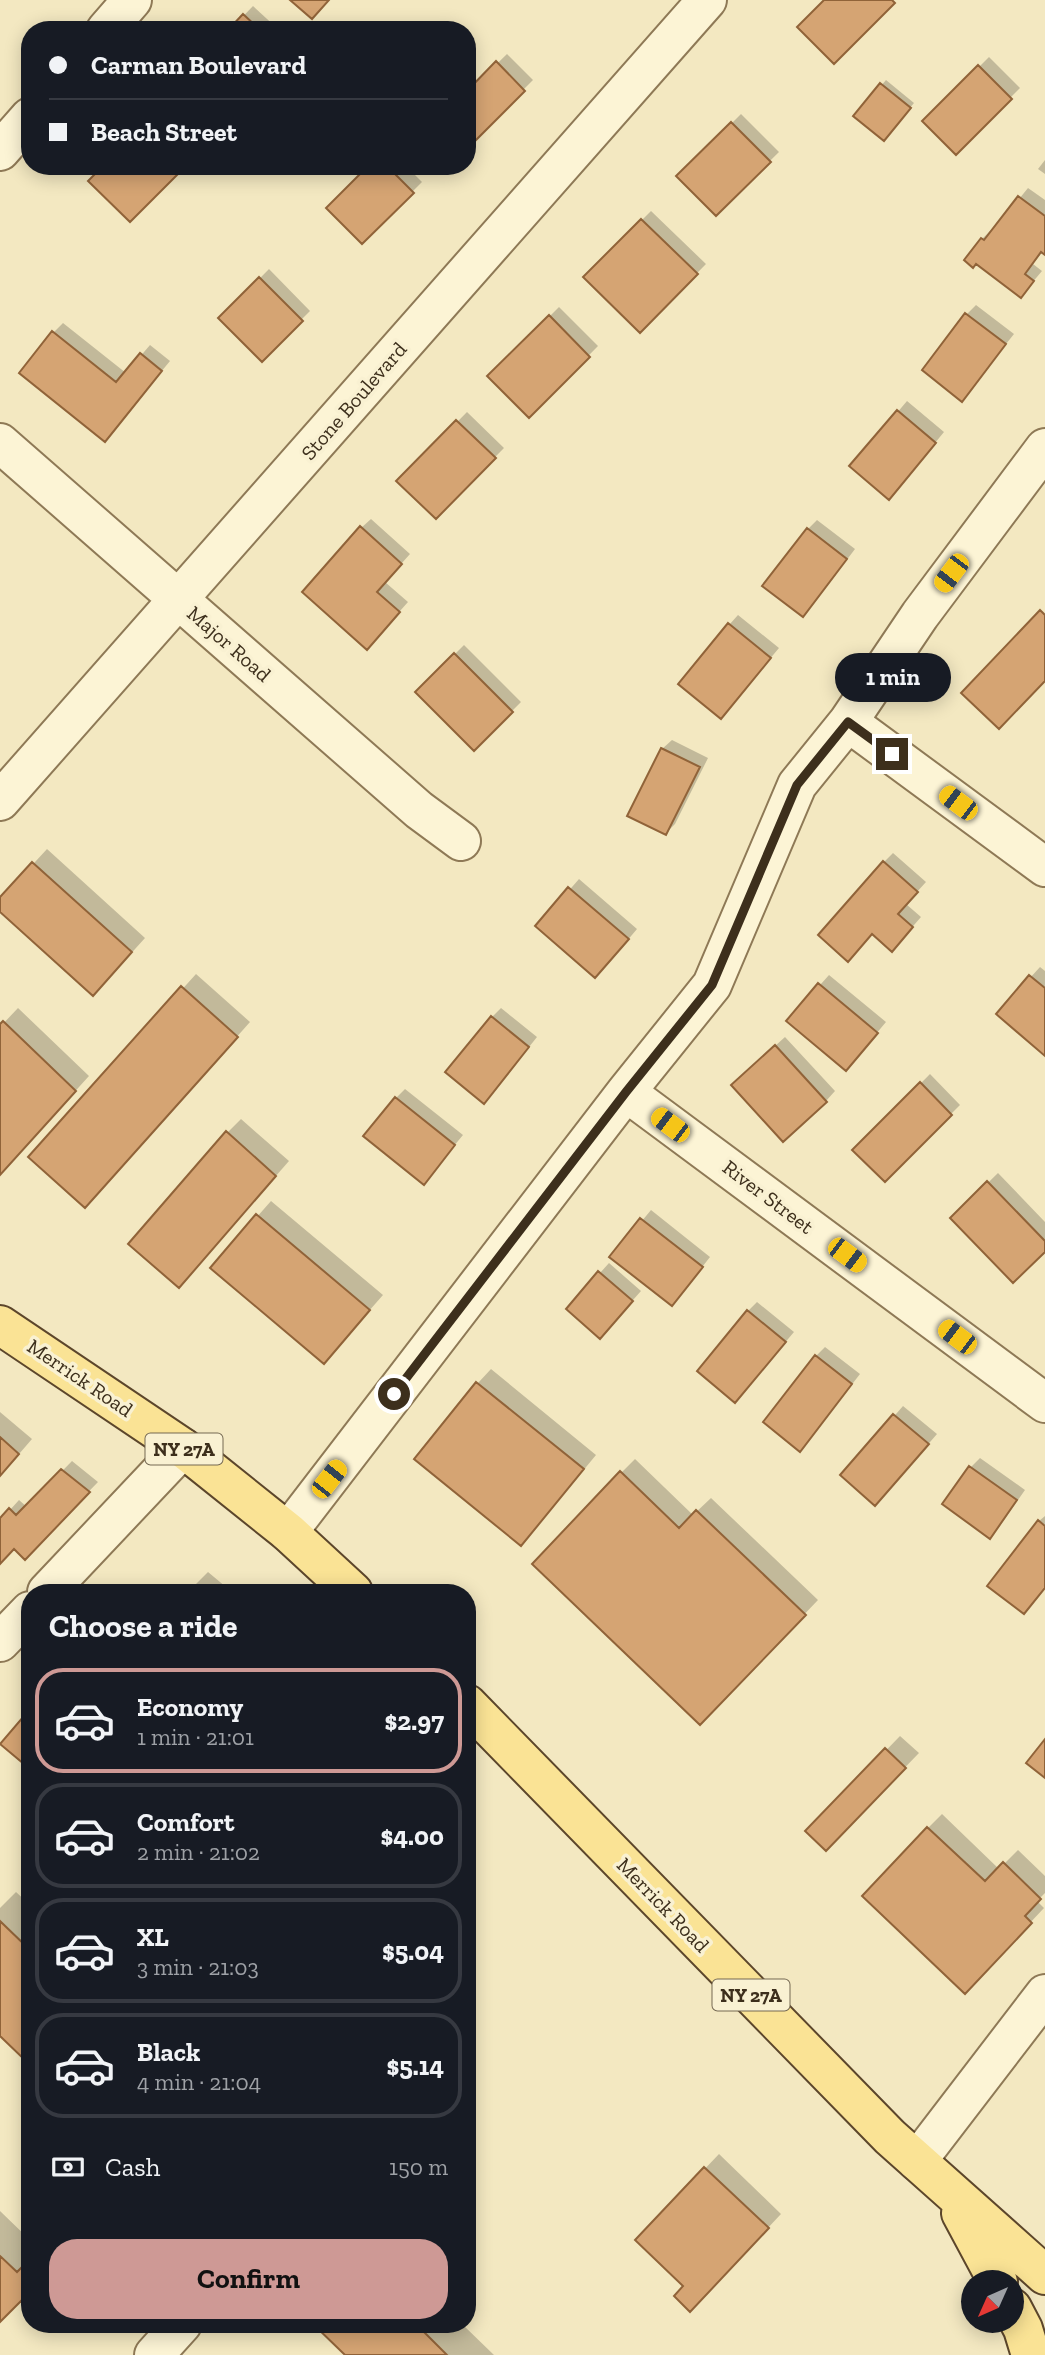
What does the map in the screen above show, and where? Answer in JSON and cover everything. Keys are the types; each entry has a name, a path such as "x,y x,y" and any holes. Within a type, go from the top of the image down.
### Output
{"main road":[{"name":"Merrick Road","path":"0,1325 183,1448 288,1532 344,1584"},
{"name":"Merrick Road","path":"476,1713 890,2137 1045,2275"},
{"path":"950,2192 992,2270"},
{"path":"1024,2332 1031,2355"}],"street":[{"path":"114,21 132,0"},
{"name":"Stone Boulevard","path":"0,801 707,0"},
{"path":"0,151 21,127"},
{"name":"Major Road","path":"0,443 419,810 461,841"},
{"path":"288,1532 626,1092 712,985 797,785 848,722 920,615 1045,447"},
{"path":"848,722 1045,867"},
{"name":"River Street","path":"626,1092 1045,1403"},
{"path":"55,1584 183,1448"},
{"path":"0,1642 21,1620"},
{"path":"917,2161 1045,1994"},
{"path":"154,2355 175,2333"}],"building":[{"path":"290,0 329,0 312,19"},
{"path":"824,0 892,0 895,3 834,64 797,27"},
{"path":"243,14 250,21 236,21"},
{"path":"496,61 525,91 476,140 476,82"},
{"path":"978,65 1012,99 956,155 922,121"},
{"path":"880,83 911,108 884,141 853,116"},
{"path":"731,122 771,162 716,216 676,176"},
{"path":"94,175 177,175 130,222 88,181"},
{"path":"359,175 396,175 414,193 362,244 326,208"},
{"path":"1018,196 1045,216 1045,255 1041,252 1025,274 1034,281 1021,298 976,264 973,268 964,260 981,238 984,240"},
{"path":"641,219 698,274 640,333 583,277"},
{"path":"259,277 303,321 262,362 218,318"},
{"path":"965,313 1006,344 962,402 922,370"},
{"path":"549,315 590,357 529,418 487,376"},
{"path":"52,331 116,382 140,353 162,371 105,442 19,373"},
{"path":"897,410 936,443 889,500 849,466"},
{"path":"456,420 496,458 436,519 396,481"},
{"path":"360,526 402,564 377,592 400,612 367,650 302,592"},
{"path":"807,528 847,559 803,617 762,586"},
{"path":"1040,610 1045,615 1045,681 999,729 961,693"},
{"path":"728,623 771,658 721,719 678,684"},
{"path":"454,653 513,712 474,751 415,692"},
{"path":"661,748 700,767 666,835 627,816"},
{"path":"883,861 918,892 898,914 913,927 892,952 872,934 848,962 818,935"},
{"path":"32,862 132,952 93,996 0,912 0,897"},
{"path":"568,887 629,939 595,978 535,926"},
{"path":"1029,975 1045,988 1045,1056 996,1014"},
{"path":"818,983 878,1033 846,1071 786,1021"},
{"path":"181,986 238,1037 85,1208 28,1157"},
{"path":"491,1016 529,1047 484,1104 445,1072"},
{"path":"3,1021 76,1091 0,1175 0,1024"},
{"path":"775,1045 827,1102 783,1142 731,1085"},
{"path":"920,1082 952,1115 885,1182 852,1150"},
{"path":"395,1097 455,1145 424,1185 363,1136"},
{"path":"226,1131 276,1176 179,1288 128,1244"},
{"path":"987,1181 1045,1241 1045,1252 1013,1283 950,1218"},
{"path":"256,1214 370,1310 324,1364 210,1268"},
{"path":"640,1218 703,1267 672,1306 609,1257"},
{"path":"598,1271 633,1301 600,1339 566,1309"},
{"path":"747,1310 786,1342 735,1403 697,1371"},
{"path":"815,1355 852,1384 800,1452 763,1422"},
{"path":"476,1382 584,1469 521,1546 414,1459"},
{"path":"893,1414 929,1444 875,1506 840,1475"},
{"path":"0,1437 19,1454 0,1476"},
{"path":"969,1466 1017,1500 990,1539 942,1504"},
{"path":"61,1469 90,1492 25,1560 14,1549 0,1564 0,1518 9,1508 16,1515"},
{"path":"620,1471 679,1528 696,1510 806,1615 700,1725 532,1564"},
{"path":"1038,1520 1045,1526 1045,1588 1024,1614 987,1586"},
{"path":"21,1720 21,1762 0,1744"},
{"path":"1045,1739 1045,1778 1026,1763"},
{"path":"885,1748 906,1768 826,1851 805,1831"},
{"path":"927,1827 985,1881 1003,1862 1041,1899 1025,1916 1032,1923 965,1994 862,1896"},
{"path":"0,1921 21,1941 21,2056 0,2036"},
{"path":"704,2167 769,2228 690,2312 674,2296 683,2286 635,2240"},
{"path":"0,2256 17,2272 21,2268 21,2301 0,2322"},
{"path":"322,2333 425,2333 447,2355 345,2355"}],"route":[{"path":"394,1394 626,1092 712,985 797,785 848,722 892,754"}]}
